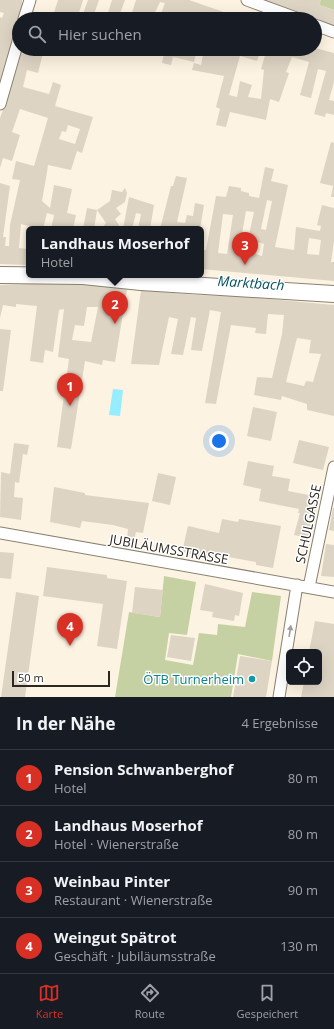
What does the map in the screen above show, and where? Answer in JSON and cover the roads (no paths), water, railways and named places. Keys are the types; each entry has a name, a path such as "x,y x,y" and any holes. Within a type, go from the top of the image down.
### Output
{"street":[{"path":"26,12 30,0"},
{"path":"247,0 280,12"},
{"path":"322,28 334,32"},
{"path":"0,104 14,56"},
{"path":"0,275 26,275"},
{"path":"102,278 141,282 334,294"},
{"name":"SCHULGASSE","path":"309,587 334,467"},
{"name":"JUBILÄUMSSTRASSE","path":"0,534 334,592"},
{"path":"279,697 297,585"}],"water":[{"path":"113,389 123,390 120,416 109,415"}],"place":[{"name":"Weinbau Pinter","path":"245,265"},
{"name":"Landhaus Moserhof","path":"115,324"},
{"name":"Pension Schwanberghof","path":"70,406"},
{"name":"Weingut Spätrot","path":"70,646"},
{"name":"ÖTB Turnerheim","path":"252,679"}],"water label":[{"name":"Marktbach","path":"251,283"}]}
